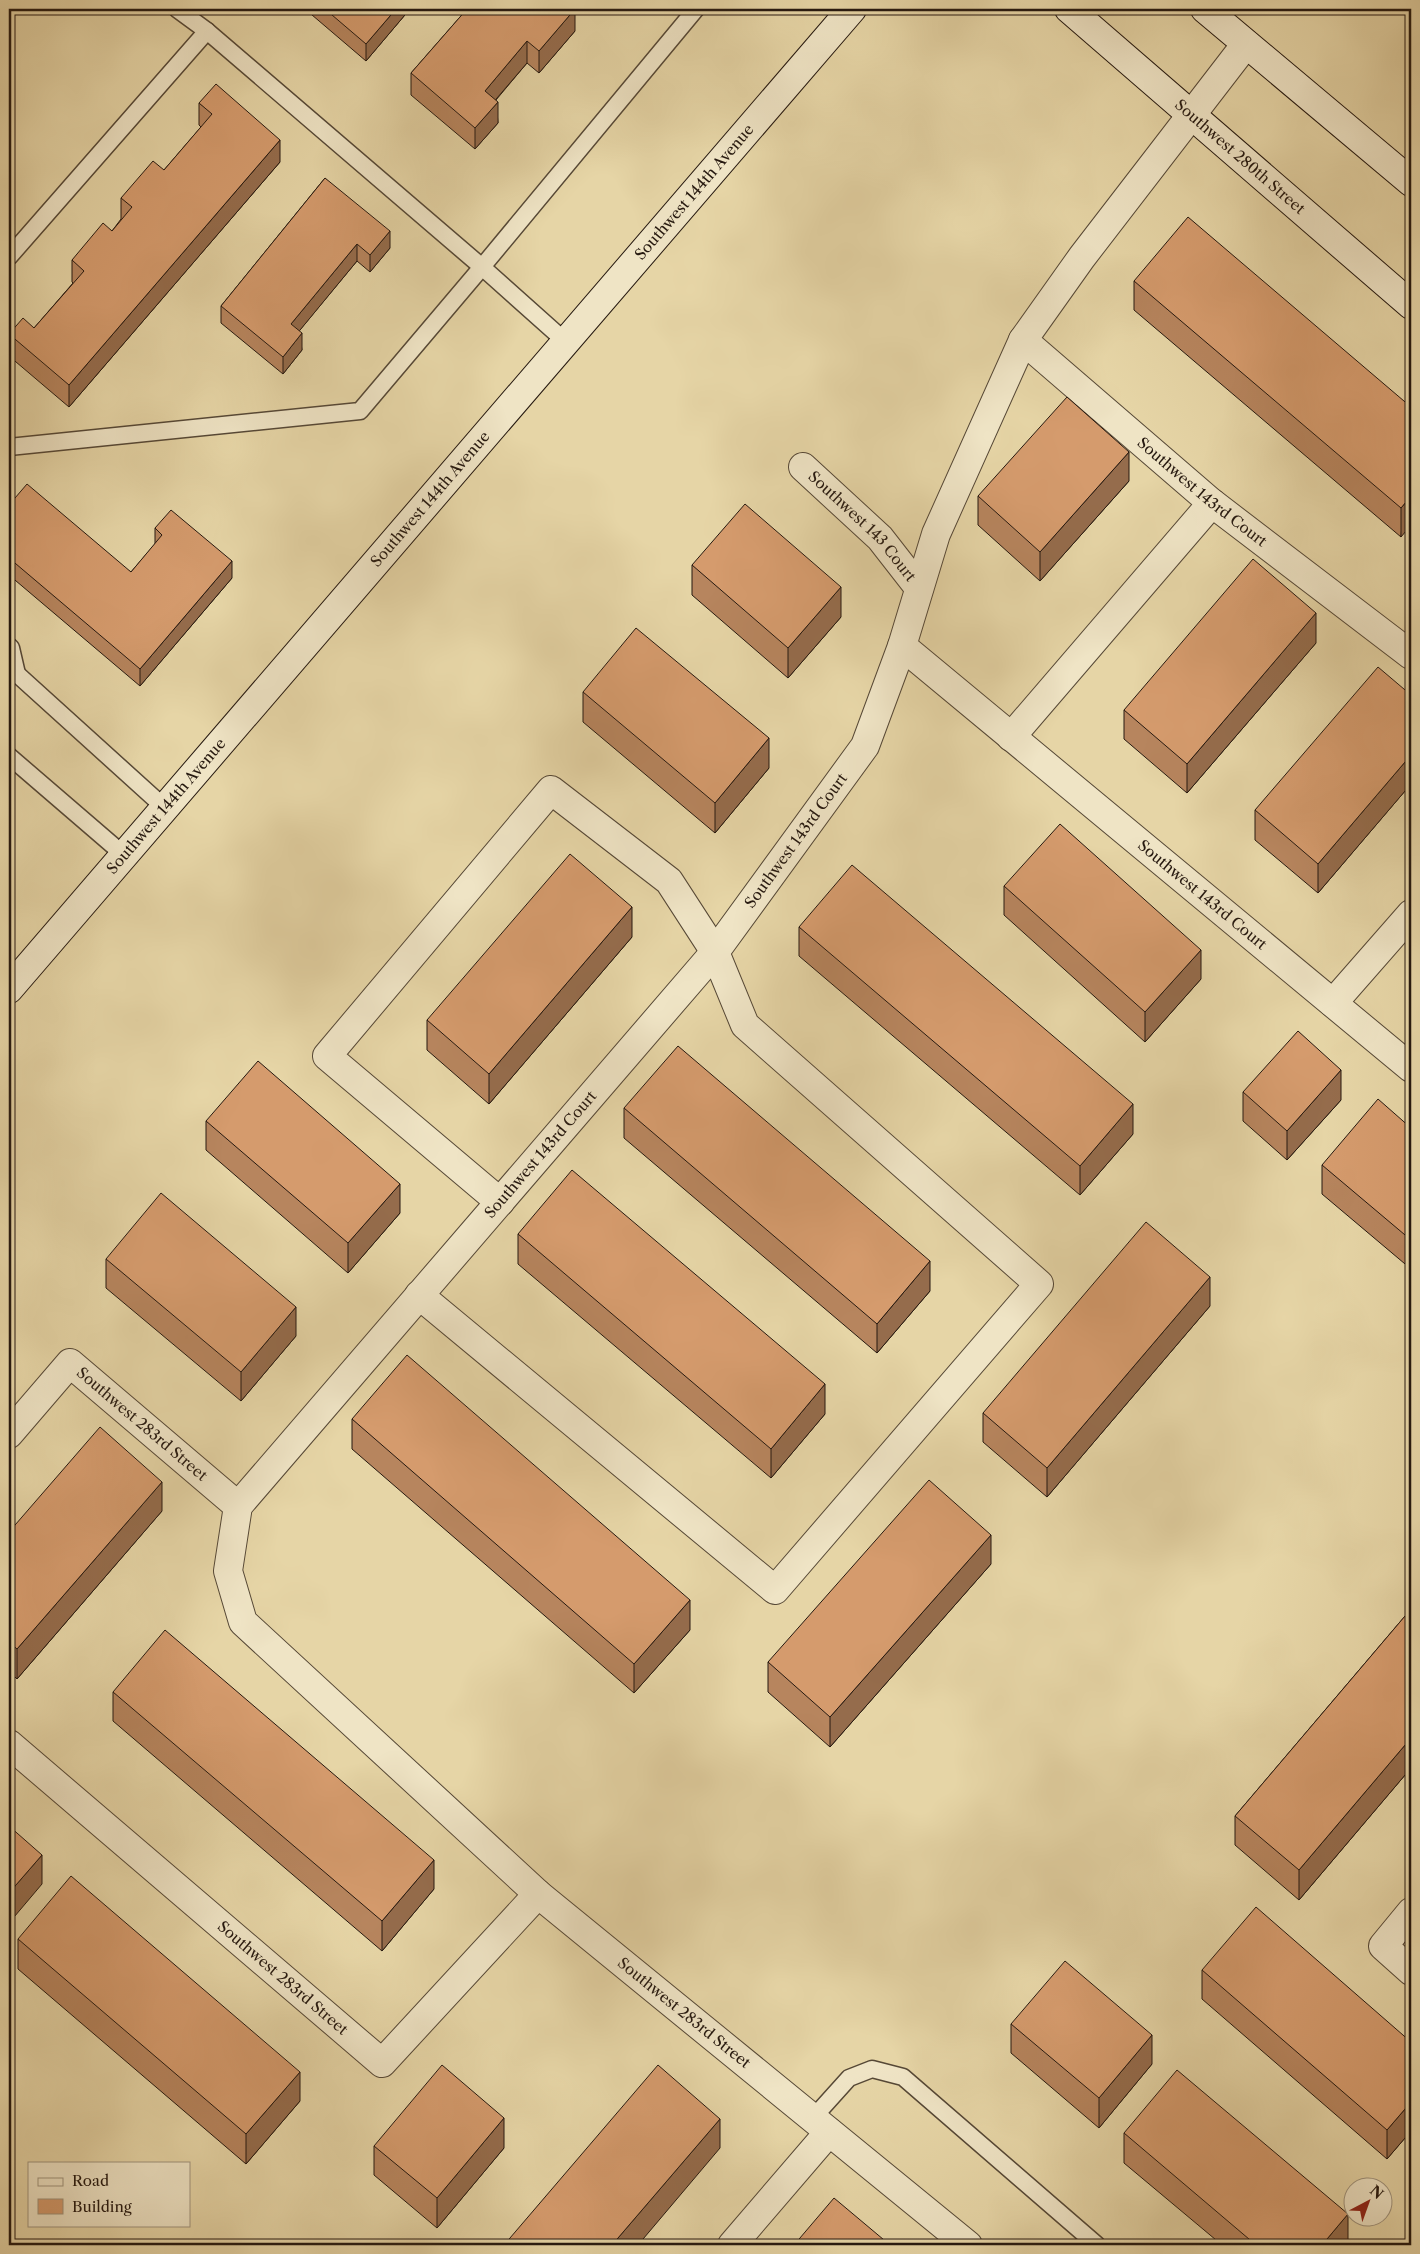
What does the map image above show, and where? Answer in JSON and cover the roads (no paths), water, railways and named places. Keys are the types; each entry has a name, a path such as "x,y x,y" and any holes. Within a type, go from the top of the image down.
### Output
{"street":[{"name":"Southwest 144th Avenue","path":"9,988 852,9"},
{"name":"Southwest 280th Street","path":"1070,9 1411,305"},
{"path":"1205,9 1411,182"},
{"name":"Southwest 143rd Court","path":"238,1506 715,952 865,746 902,646 936,534 1023,340 1082,257 1246,44"},
{"name":"Southwest 143rd Court","path":"1023,340 1212,503 1411,655"},
{"name":"Southwest 143 Court","path":"803,467 880,538 920,588"},
{"path":"1011,737 1212,503"},
{"name":"Southwest 143rd Court","path":"902,646 1411,1068"},
{"path":"419,1295 775,1590 1039,1284 745,1025 715,952 669,881 551,790 327,1056 500,1202"},
{"path":"1333,1003 1411,914"},
{"name":"Southwest 283rd Street","path":"9,1434 70,1363 238,1506 228,1570 243,1622 538,1894 968,2245"},
{"name":"Southwest 283rd Street","path":"9,1744 382,2063 538,1894"},
{"path":"1411,1912 1383,1946 1411,1971"},
{"path":"732,2245 821,2125"}],"lane":[{"path":"177,9 207,32 482,267 566,342"},
{"path":"9,446 360,411 696,9"},
{"path":"9,257 207,32"},
{"path":"9,646 11,648 13,673 165,808"},
{"path":"9,756 124,855"},
{"path":"821,2125 849,2078 872,2069 903,2077 1098,2245"}]}
